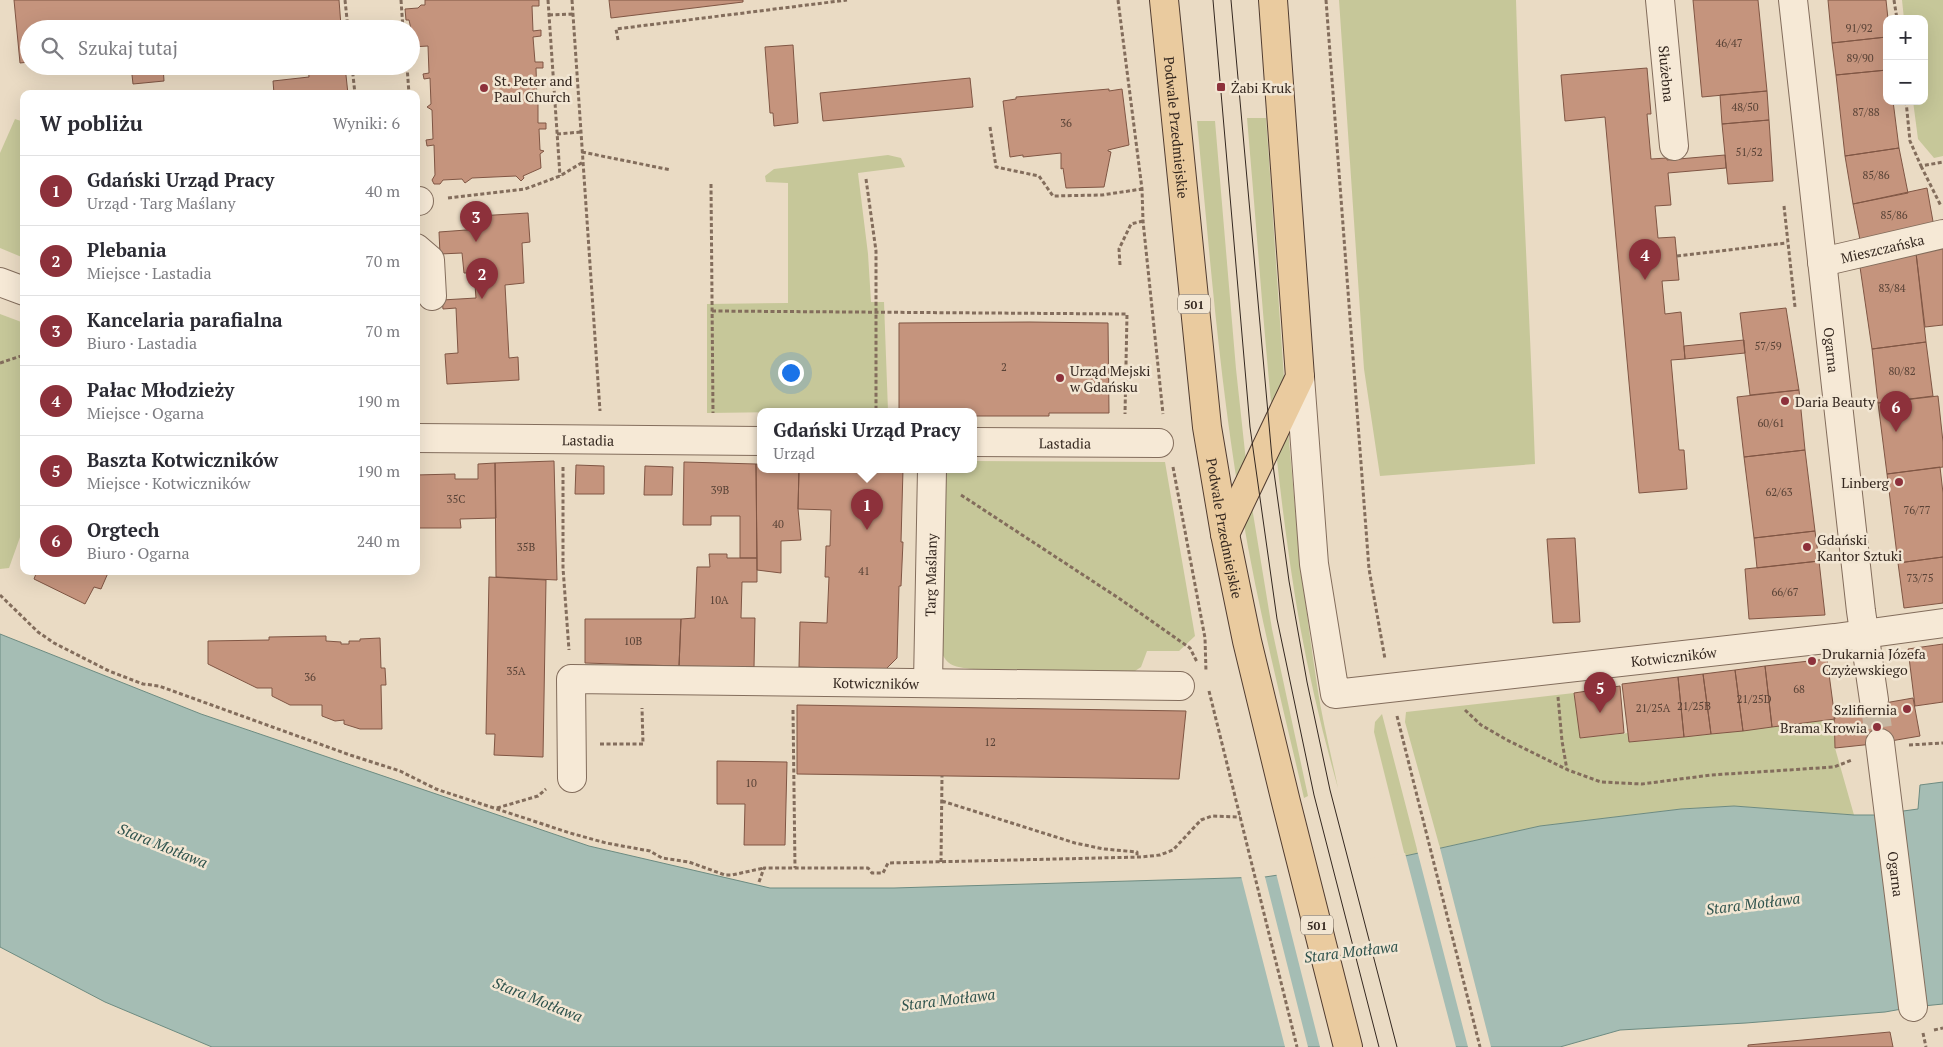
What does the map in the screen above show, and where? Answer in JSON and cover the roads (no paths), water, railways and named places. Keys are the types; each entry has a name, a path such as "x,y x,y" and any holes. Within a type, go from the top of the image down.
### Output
{"main road":[{"name":"Podwale Przedmiejskie","path":"1164,0 1208,427 1225,534 1286,802 1348,1047"},
{"path":"1225,534 1300,377 1273,0"}],"street":[{"name":"Służebna","path":"1660,0 1674,146"},
{"name":"Ogarna","path":"1793,0 1863,634 1874,700"},
{"name":"Mieszczańska","path":"1822,262 1943,234"},
{"path":"420,251 430,260 432,296"},
{"path":"0,282 20,290"},
{"name":"Kotwiczników","path":"1300,377 1314,564 1334,694 1863,634 1943,623"},
{"name":"Lastadia","path":"420,438 757,441"},
{"name":"Lastadia","path":"977,442 1159,443"},
{"name":"Targ Maślany","path":"928,683 932,478"},
{"name":"Kotwiczników","path":"560,781 572,745 571,679 928,683 1191,679"},
{"name":"Ogarna","path":"1880,743 1913,1007"}],"water":[{"name":"Stara Motława","path":"0,634 201,714 589,846 770,888 894,888 1265,877 1405,856 1540,826 1681,809 1734,806 1874,815 1918,809 1920,785 1943,782 1943,1004 1885,1012 1746,1023 1620,1030 1560,1047 212,1047 105,1002 0,947"}],"tunnel":[{"path":"1874,700 1880,743"}],"tram line":[{"path":"1213,0 1250,427 1277,619 1314,795 1379,1047"},
{"path":"1231,0 1272,458 1289,581 1307,682 1330,790 1397,1047"}],"place":[{"name":"Żabi Kruk","path":"1221,87"},
{"name":"St. Peter and Paul Church","path":"484,88"},
{"name":"Kancelaria parafialna","path":"476,242"},
{"name":"Pałac Młodzieży","path":"1645,280"},
{"name":"Plebania","path":"482,299"},
{"name":"Urząd Mejski w Gdańsku","path":"1060,378"},
{"name":"Daria Beauty","path":"1785,401"},
{"name":"Orgtech","path":"1896,432"},
{"name":"Linberg","path":"1899,482"},
{"name":"Gdański Urząd Pracy","path":"867,530"},
{"name":"Gdański Kantor Sztuki","path":"1807,547"},
{"name":"Drukarnia Józefa Czyżewskiego","path":"1812,661"},
{"name":"Szlifiernia","path":"1907,709"},
{"name":"Baszta Kotwiczników","path":"1600,713"},
{"name":"Brama Krowia","path":"1877,727"}]}
